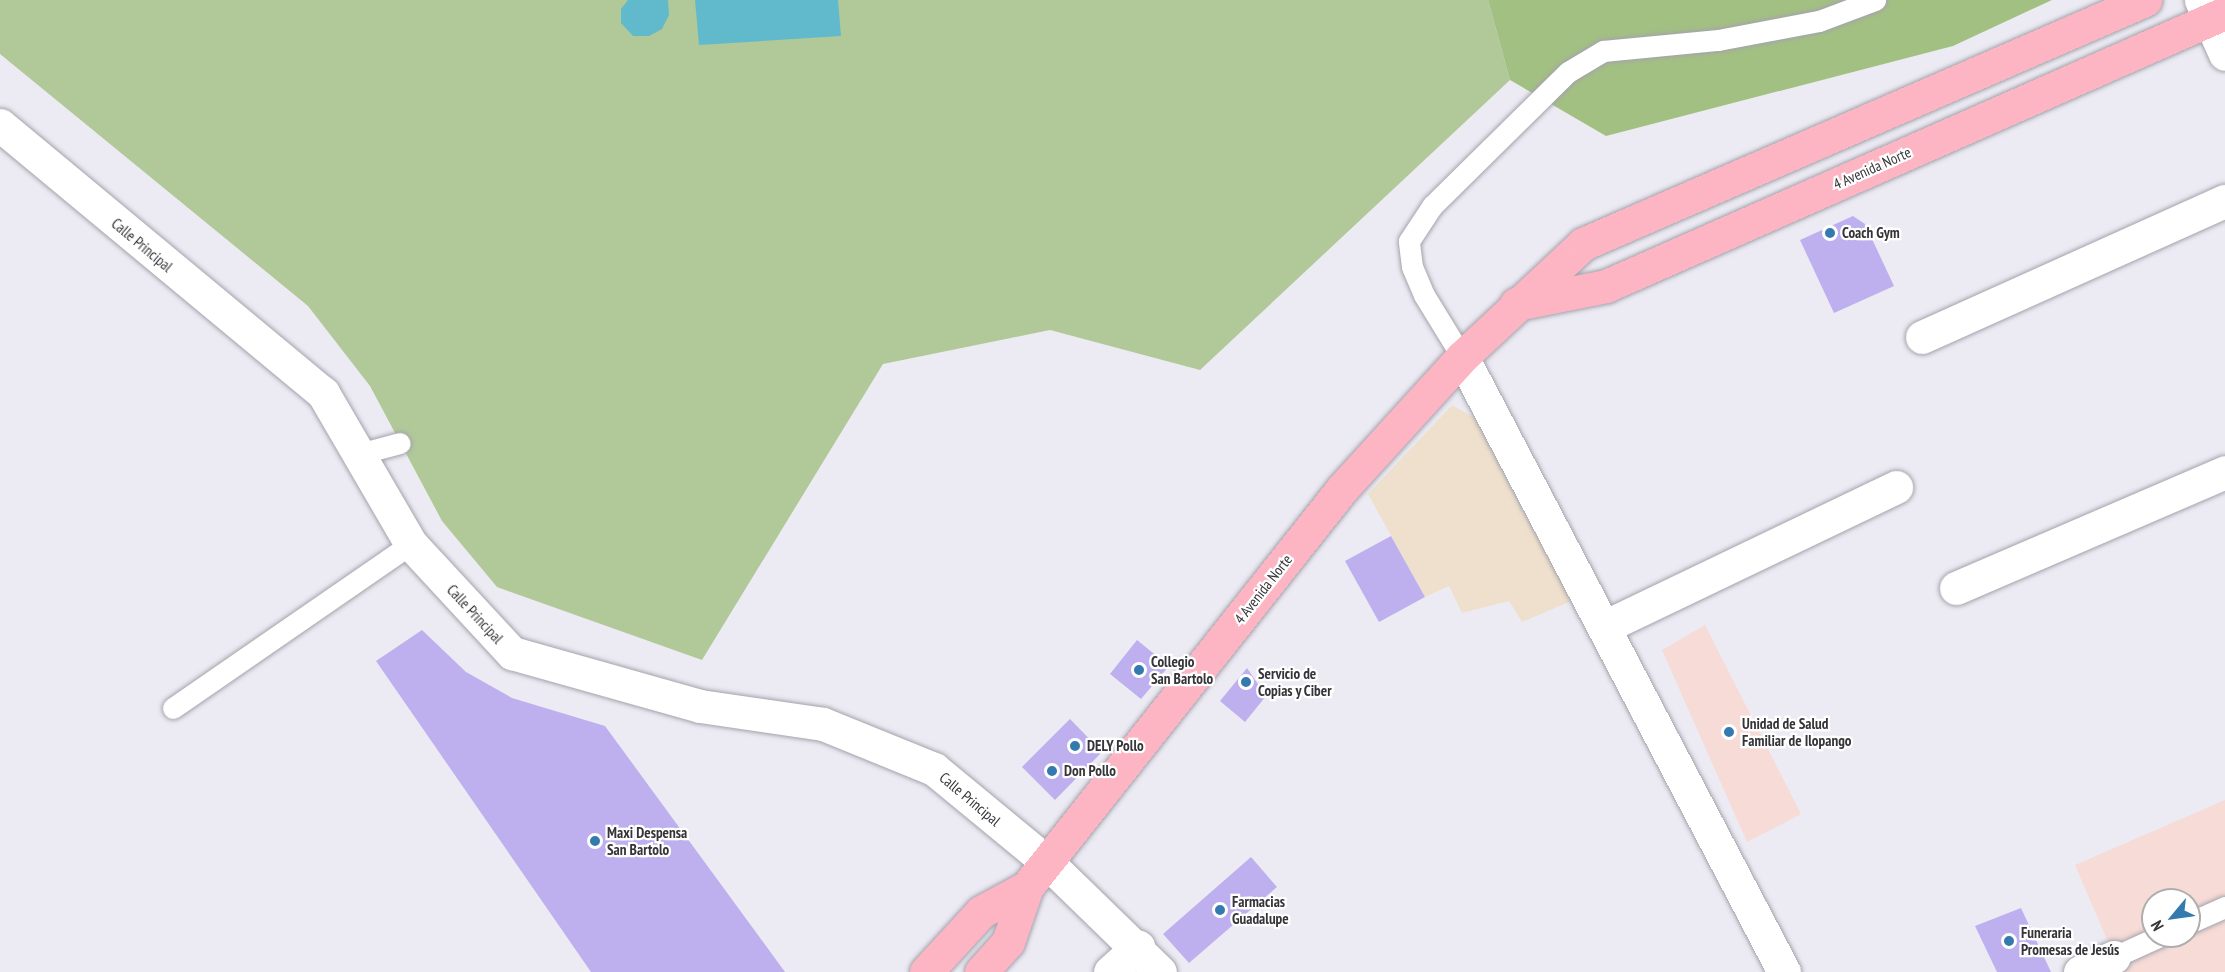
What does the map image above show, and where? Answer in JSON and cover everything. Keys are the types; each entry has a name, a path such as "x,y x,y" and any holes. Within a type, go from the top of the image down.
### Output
{"main road":[{"name":"4 Avenida Norte","path":"1038,875 1342,489 1462,357 1514,304 1582,244 2145,0"},
{"name":"4 Avenida Norte","path":"1514,304 1606,286 2212,11"},
{"path":"926,972 981,912 1038,875"},
{"path":"981,972 1008,942 1038,875"}],"street":[{"path":"2212,11 2225,54"},
{"name":"Calle Principal","path":"0,125 323,393 411,544 512,653 700,706 823,724 934,769 1038,875 1138,947 1160,972"},
{"path":"1922,337 2225,201"},
{"path":"1462,357 1784,972"},
{"path":"1956,588 2225,472"},
{"path":"1604,627 1896,487"},
{"path":"1110,972 1138,947"},
{"path":"2080,972 2114,957"}],"lane":[{"path":"1462,357 1424,295 1412,267 1409,241 1432,206 1568,72 1603,51 1718,40 1819,21 1875,0"},
{"path":"359,454 400,443"},
{"path":"173,708 411,544"},
{"path":"2201,918 2225,907"},
{"path":"2114,957 2141,945"}],"shaded area":[{"path":"1452,405 1482,422 1576,599 1522,622 1509,601 1462,613 1449,586 1425,597 1368,494"},
{"name":"Unidad de Salud Familiar de Ilopango","path":"1705,625 1801,814 1747,842 1662,650"},
{"path":"2225,800 2225,972 2121,972 2075,865"}],"green space":[{"path":"0,0 1488,0 1510,80 1200,370 1050,330 883,364 702,660 497,587 442,521 370,386 308,306 0,54"},
{"path":"1488,0 2052,0 1953,46 1606,136 1510,80"}],"water":[{"path":"628,0 668,0 669,15 662,29 649,36 633,36 621,23 621,9"},
{"path":"695,0 838,0 841,36 699,45"}],"building":[{"path":"1853,216 1865,224 1894,286 1834,313 1800,240"},
{"path":"1391,536 1425,597 1379,622 1345,561"},
{"name":"Maxi Despensa San Bartolo","path":"422,630 466,672 512,698 605,726 785,972 591,972 376,661"},
{"name":"Collegio San Bartolo","path":"1137,640 1169,666 1141,699 1110,674"},
{"name":"Servicio de Copias y Ciber","path":"1247,668 1266,696 1245,722 1220,701"},
{"path":"1070,719 1102,752 1055,800 1022,767"},
{"name":"Farmacias Guadalupe","path":"1251,857 1277,887 1189,963 1163,934"},
{"name":"Funeraria Promesas de Jesús","path":"2021,908 2051,972 1997,972 1975,926"}],"place":[{"name":"Coach Gym","path":"1830,233"},
{"name":"Collegio San Bartolo","path":"1139,670"},
{"name":"Servicio de Copias y Ciber","path":"1246,682"},
{"name":"Unidad de Salud Familiar de Ilopango","path":"1729,732"},
{"name":"DELY Pollo","path":"1075,746"},
{"name":"Don Pollo","path":"1052,771"},
{"name":"Maxi Despensa San Bartolo","path":"595,841"},
{"name":"Farmacias Guadalupe","path":"1220,910"},
{"name":"Funeraria Promesas de Jesús","path":"2009,941"}]}
